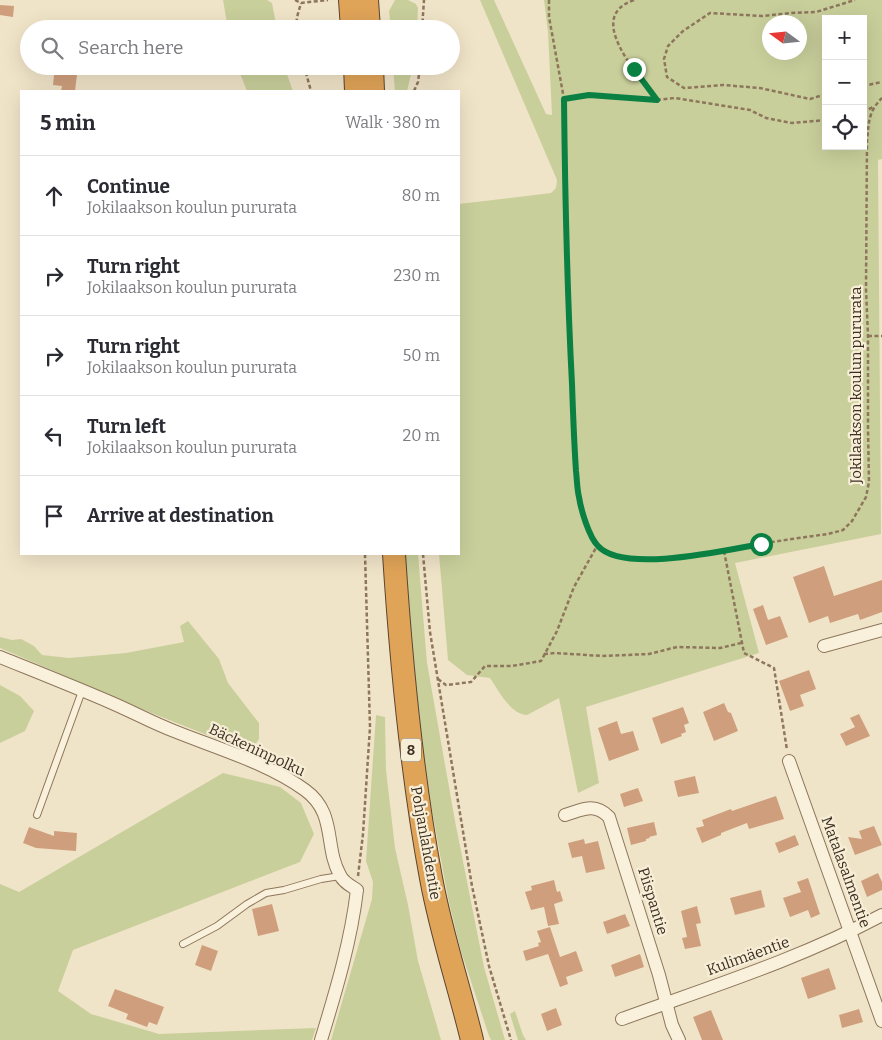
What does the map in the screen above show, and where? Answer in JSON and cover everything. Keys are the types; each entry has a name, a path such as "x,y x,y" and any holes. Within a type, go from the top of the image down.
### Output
{"highway":[{"path":"350,0 351,20"},
{"path":"367,0 368,20"},
{"path":"355,75 356,90"},
{"path":"372,75 373,90"},
{"name":"Pohjanlahdentie","path":"394,555 400,642 413,766 432,880 472,1040"},
{"name":"Pohjanlahdentie","path":"458,981 483,1040"}],"street":[{"path":"824,646 882,630"},
{"name":"Bäckeninpolku","path":"0,657 140,717 236,755 287,779 305,790 317,800 328,825 336,866 340,876"},
{"name":"Matalasalmentie","path":"789,762 882,1021"},
{"name":"Piispantie","path":"565,815 592,808 601,809 609,817 659,976 672,1025 679,1040"},
{"path":"321,1040 355,909 357,890 340,876"},
{"name":"Kulimäentie","path":"622,1019 813,949 882,916"}],"lane":[{"path":"37,816 82,691"},
{"path":"183,944 217,926 266,893 340,876"}],"path":[{"path":"295,0 301,3 328,0"},
{"path":"423,20 424,0"},
{"path":"438,679 446,685 471,682 485,666 512,666 540,661 557,631 574,587 598,546 589,529 578,497 565,214 564,99 549,17 549,0"},
{"path":"634,0 624,3 616,13 612,26 623,56 657,100"},
{"path":"822,95 810,99 760,88 722,84 684,88 667,76 664,59 668,46 678,36 710,13 762,16 816,12 855,0"},
{"path":"297,20 301,3"},
{"path":"306,75 310,90"},
{"path":"414,90 419,75"},
{"path":"867,85 882,82"},
{"path":"564,99 589,95 657,100 675,98 750,110 766,118 792,123 822,120"},
{"name":"Jokilaakson koulun pururata","path":"598,546 608,553 631,558 658,560 828,534 843,530 856,515 866,497 869,482 866,280 868,126 869,117 874,106 882,98"},
{"path":"867,110 874,106"},
{"path":"868,336 882,336"},
{"path":"724,550 744,653 774,668 789,762"},
{"path":"357,890 363,834 370,727 365,555"},
{"path":"423,555 430,632 472,886 489,966 511,1040"},
{"path":"544,654 602,656 650,654 677,647 720,648 742,642"}],"green space":[{"path":"223,0 267,0 272,3 275,20 226,20"},
{"path":"395,0 408,0 416,4 418,8 417,20 390,20 389,11"},
{"path":"480,0 494,0 546,114 552,115 548,32 544,0 882,0 882,159 878,160 881,534 735,563 759,653 586,707 599,783 578,793 559,698 527,715 521,714 510,706 490,678 467,675 448,660 439,555 460,555 460,204 551,193 556,188 557,180"},
{"path":"241,75 287,75 293,90 247,90"},
{"path":"394,75 411,75 407,90 395,90"},
{"path":"404,555 418,555 427,663 455,821 484,967 505,1040 491,1040 489,1036 460,948 448,898 423,761 412,659"},
{"path":"188,621 219,659 228,683 259,723 259,739 250,752 144,710 0,648 0,637 12,640 21,639 34,646 42,655 69,658 126,653 184,642 180,626"},
{"path":"0,685 20,696 34,711 25,731 0,743"},
{"path":"376,715 385,717 386,770 395,848 418,961 441,1040 331,1040 372,899 373,882 366,861"},
{"path":"223,773 280,787 301,803 314,834 300,862 73,950 58,991 91,1014 159,1034 316,1028 312,1040 0,1040 0,884 19,892"},
{"path":"515,1011 526,1040 518,1040 510,1014"}],"building":[{"path":"0,5 14,6 13,17 0,15"},
{"path":"54,75 77,75 75,90 61,90 62,86 53,85"},
{"path":"824,566 834,596 882,580 882,612 860,620 858,614 830,623 828,616 809,623 793,577"},
{"path":"763,605 768,620 780,616 788,637 766,645 753,609"},
{"path":"809,670 816,689 800,695 804,706 790,711 779,681"},
{"path":"724,703 728,712 731,713 738,731 714,741 703,712"},
{"path":"683,707 689,723 684,725 686,732 681,734 682,736 661,744 652,718"},
{"path":"859,714 870,736 846,746 840,734 855,727 850,718"},
{"path":"617,721 621,734 633,731 639,750 609,761 598,728"},
{"path":"695,776 699,793 678,797 674,781"},
{"path":"638,788 643,801 624,807 620,794"},
{"path":"776,796 784,819 749,829 747,823 702,843 696,828 704,826 702,820 731,809 732,811"},
{"path":"654,822 657,835 649,837 646,841 631,845 627,828"},
{"path":"874,826 882,845 855,855 848,837 862,839 859,831"},
{"path":"29,827 54,836 54,831 77,833 76,851 36,848 23,843"},
{"path":"795,835 799,845 779,853 775,843"},
{"path":"584,839 585,844 598,841 605,869 586,873 582,856 572,858 568,843"},
{"path":"878,873 882,882 882,890 867,897 861,881"},
{"path":"808,878 820,914 811,918 808,910 790,917 783,898 801,892 797,882"},
{"path":"554,880 557,892 560,891 563,901 554,904 559,924 548,926 544,907 531,910 525,892 532,890 531,886"},
{"path":"761,890 765,907 735,915 730,898"},
{"path":"272,904 279,931 258,936 252,909"},
{"path":"697,906 701,923 696,924 701,946 685,949 682,938 687,937 681,911"},
{"path":"625,914 630,926 607,934 603,922"},
{"path":"550,927 560,957 576,951 583,971 566,977 568,984 560,987 548,954 526,961 523,951 539,946 538,943 541,942 537,931"},
{"path":"202,945 218,951 211,971 195,965"},
{"path":"640,954 644,967 615,977 611,965"},
{"path":"829,968 836,989 808,999 801,978"},
{"path":"115,989 164,1007 157,1025 149,1022 147,1027 126,1019 128,1014 108,1006"},
{"path":"556,1008 562,1025 547,1031 541,1014"},
{"path":"859,1009 863,1022 842,1028 839,1015"},
{"path":"711,1010 723,1040 702,1040 693,1017"}],"route":[{"path":"634,69 657,100 589,95 564,99 568,318 578,497 589,529 598,546 608,553 631,558 658,560 761,544"}]}
